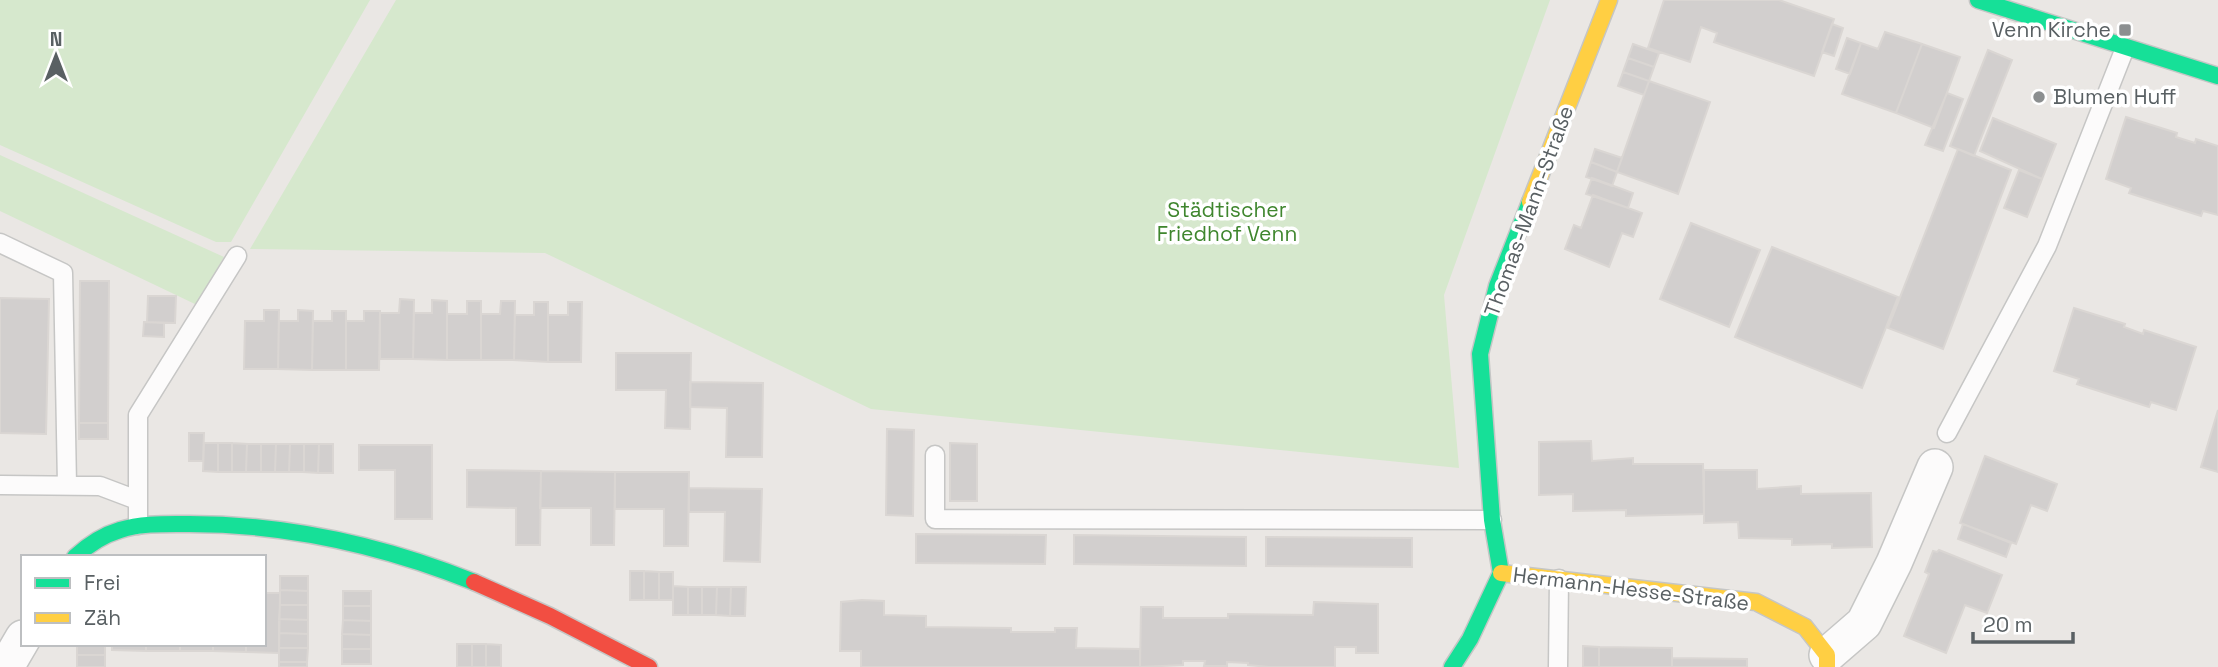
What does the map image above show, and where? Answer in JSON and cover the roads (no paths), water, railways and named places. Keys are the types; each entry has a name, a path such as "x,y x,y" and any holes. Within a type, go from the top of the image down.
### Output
{"street":[{"name":"Thomas-Mann-Straße","path":"1501,573 1492,520 1480,354 1497,286 1609,0"},
{"path":"1978,0 2218,76"},
{"name":"Hermann-Hesse-Straße","path":"1501,573 1756,603 1805,627 1827,661 1864,623 1894,564 1935,467"},
{"path":"78,555 99,538 138,526 207,523 325,539 410,558 450,573 555,619 649,667"},
{"path":"1452,667 1470,639 1501,573"},
{"path":"6,667 21,641"}],"lane":[{"path":"1948,433 2047,246 2125,48"},
{"path":"0,243 64,273 66,485"},
{"path":"138,526 138,415 237,256"},
{"path":"935,454 935,519 1492,520"},
{"path":"0,485 100,486 137,500"},
{"path":"1558,667 1559,579"}],"place":[{"name":"Venn Kirche","path":"2125,30"},
{"name":"Blumen Huff","path":"2039,97"}],"park label":[{"name":"Städtischer Friedhof Venn","path":"1227,222"}]}
